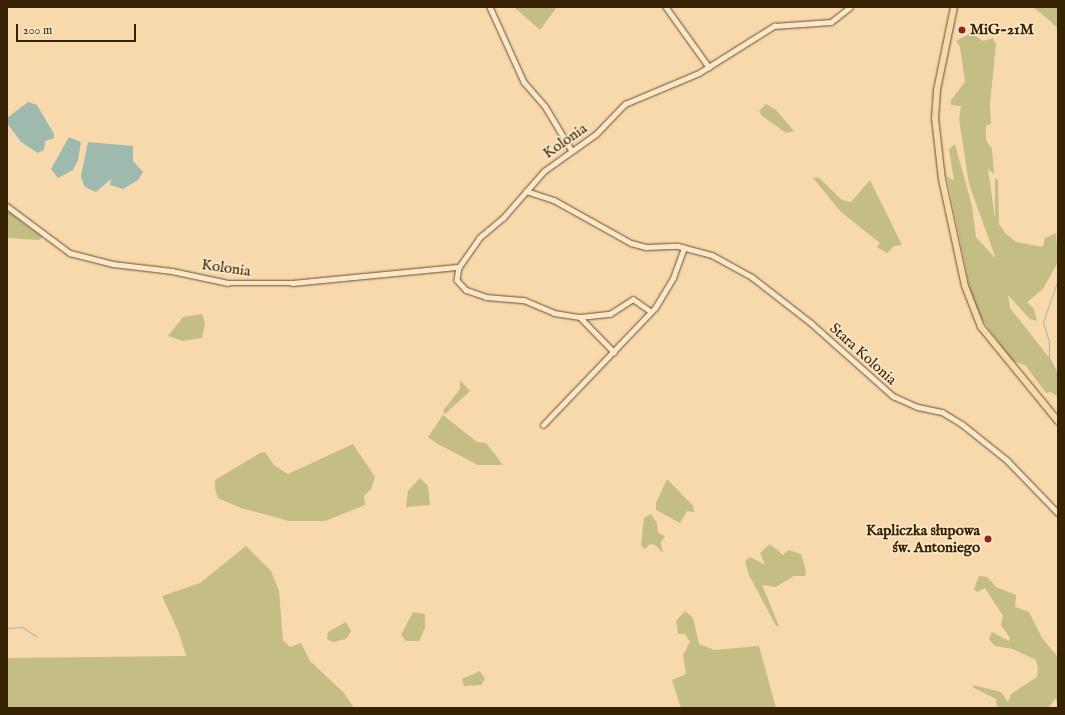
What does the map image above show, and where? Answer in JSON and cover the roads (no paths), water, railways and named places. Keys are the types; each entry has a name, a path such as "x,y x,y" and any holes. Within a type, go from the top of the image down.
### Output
{"main road":[{"path":"954,7 936,90 935,118 942,179 967,294 981,327 1058,420"}],"street":[{"path":"490,7 524,82 545,106 572,151"},
{"path":"666,7 710,67"},
{"name":"Kolonia","path":"580,317 554,313 524,300 472,293 457,280 459,267 479,238 503,218 544,171 596,134 625,104 710,67 774,26 831,22 850,7"},
{"name":"Stara Kolonia","path":"526,191 554,200 631,243 684,248 712,255 752,277 811,323 893,396 957,420 1007,460 1058,512"},
{"name":"Kolonia","path":"7,206 70,253 113,264 172,271 228,283 292,283 459,267"},
{"path":"543,425 614,352 650,311 673,278 684,248"},
{"path":"580,317 610,314 633,299 650,311"},
{"path":"580,317 614,352"}],"waterway":[{"path":"1058,279 1043,322 1049,342 1049,358 1058,377"},
{"path":"7,628 22,627 36,636"}],"place":[{"name":"MiG-21M","path":"962,30"},
{"name":"Kapliczka słupowa św. Antoniego","path":"988,539"}]}
